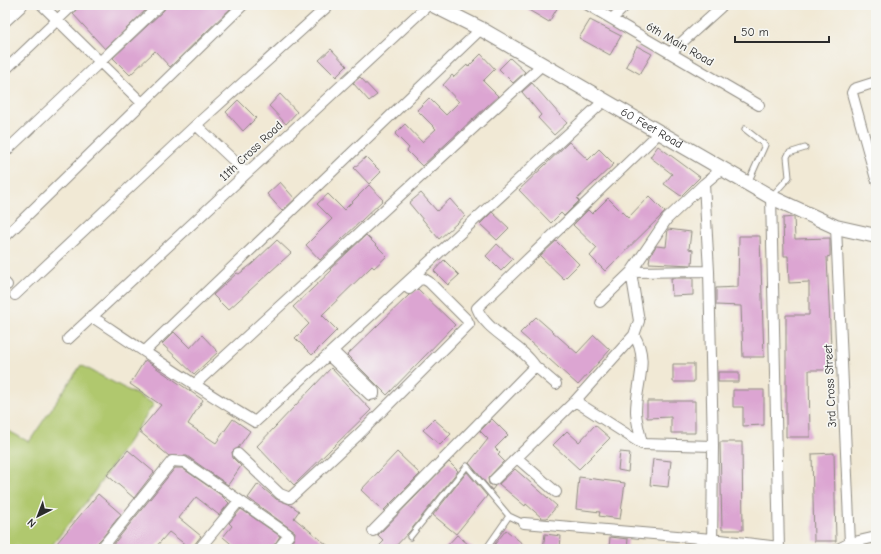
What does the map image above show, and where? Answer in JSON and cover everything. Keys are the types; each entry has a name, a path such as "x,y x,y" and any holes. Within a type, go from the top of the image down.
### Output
{"street":[{"path":"5,19 20,5"},
{"path":"42,5 142,103"},
{"path":"5,70 73,5"},
{"path":"5,152 160,5"},
{"path":"5,232 8,234 243,5"},
{"path":"15,295 196,125 329,5"},
{"name":"11th Cross Road","path":"68,339 91,316 428,5"},
{"name":"60 Feet Road","path":"433,5 481,28 771,196 836,227 876,236"},
{"name":"6th Main Road","path":"588,5 759,105"},
{"path":"612,19 626,5"},
{"path":"670,53 723,5"},
{"path":"145,351 481,28"},
{"path":"194,385 543,64"},
{"path":"876,82 854,89 852,93 876,179"},
{"path":"335,357 605,100"},
{"path":"196,125 247,172"},
{"path":"556,384 536,366 529,357 480,318 477,308 660,132"},
{"path":"600,302 631,272 666,219 723,168"},
{"path":"704,184 709,271 713,446 712,544"},
{"path":"524,523 712,544 779,548 771,196"},
{"name":"3rd Cross Street","path":"836,227 850,544"},
{"path":"631,272 709,271"},
{"path":"494,480 575,401 634,335 639,321 631,272"},
{"path":"91,316 194,385 255,422 335,357 419,280 424,279 429,282 467,320 469,324 389,405 290,498 280,494 238,454"},
{"path":"634,335 639,342 643,363 636,411 642,444"},
{"path":"335,357 389,405"},
{"path":"373,531 536,366"},
{"path":"575,401 642,444 713,446"},
{"path":"517,458 556,492"},
{"path":"101,549 172,461 184,462 289,535 278,549"},
{"path":"199,549 239,501"},
{"path":"838,549 876,537"}],"lane":[{"path":"745,129 765,145 748,183"},
{"path":"771,196 789,177 787,157 789,153 805,148"},
{"path":"410,537 467,466 509,516 524,523"},
{"path":"486,549 509,516"}],"green space":[{"path":"81,365 154,404 94,492 49,549 5,549 5,429 29,442"}],"building":[{"path":"79,5 151,5 105,49 73,14"},
{"path":"166,5 234,5 170,67 155,51 130,75 113,58 164,10"},
{"path":"520,5 559,5 549,22"},
{"path":"590,20 621,36 610,55 579,38"},
{"path":"637,46 652,54 640,74 626,66"},
{"path":"331,49 347,66 336,77 319,60"},
{"path":"481,54 495,69 483,81 498,96 422,166 407,151 409,148 395,134 405,124 422,142 436,129 417,110 429,98 446,115 459,102 443,85 452,75 454,77 467,65 468,67"},
{"path":"510,58 525,72 513,83 499,69"},
{"path":"360,77 377,95 369,101 353,83"},
{"path":"532,83 567,123 554,135 538,118 541,115 522,92"},
{"path":"280,94 297,112 286,124 269,106"},
{"path":"238,100 256,118 243,131 226,112"},
{"path":"569,142 588,160 599,149 614,164 577,199 579,201 564,216 561,213 551,223 519,190"},
{"path":"658,146 700,177 681,196 664,184 672,174 650,157"},
{"path":"366,157 381,172 369,184 354,168"},
{"path":"280,182 295,199 282,211 267,194"},
{"path":"369,185 383,200 320,260 306,245 332,219 317,204 328,194 344,210"},
{"path":"421,193 437,211 450,199 465,216 439,239 409,203"},
{"path":"649,196 665,212 605,271 590,256 597,248 573,225 588,210 592,214 608,198 628,218"},
{"path":"492,212 509,228 497,240 480,224"},
{"path":"794,217 795,239 830,238 830,256 827,257 832,370 809,370 810,437 786,437 786,315 809,315 809,282 789,283 788,256 784,256 783,218"},
{"path":"668,229 691,232 689,249 693,250 692,265 649,263 650,256 656,246 666,247"},
{"path":"366,235 387,256 374,268 372,266 322,315 337,330 312,355 295,338 309,324 293,307"},
{"path":"739,236 760,236 764,357 743,357 741,306 716,305 716,288 738,287"},
{"path":"277,240 291,253 228,310 213,295 237,273 239,274 252,264"},
{"path":"556,241 579,264 564,279 540,256"},
{"path":"497,244 513,259 501,271 486,256"},
{"path":"444,260 459,275 448,285 434,271"},
{"path":"671,278 693,278 693,295 672,296"},
{"path":"418,289 455,325 387,395 347,355 409,295"},
{"path":"536,317 577,353 594,335 610,350 578,385 520,333"},
{"path":"174,332 190,348 202,335 218,352 194,374 162,344"},
{"path":"145,360 203,400 188,424 213,441 216,443 233,419 250,431 238,448 232,452 233,458 241,466 228,485 187,456 169,456 139,431 161,405 130,384"},
{"path":"673,364 694,364 694,382 673,382"},
{"path":"331,368 371,410 294,485 257,446"},
{"path":"718,372 739,372 739,382 718,382"},
{"path":"733,390 764,390 764,425 743,426 743,407 733,407"},
{"path":"647,401 695,401 695,433 671,433 671,417 647,418"},
{"path":"434,419 451,434 440,445 423,430"},
{"path":"492,419 508,435 495,448 500,453 498,455 504,461 488,478 489,484 495,486 492,490 469,463 488,439 480,431"},
{"path":"595,425 610,438 579,469 553,445 567,431 579,442"},
{"path":"720,442 742,442 743,530 722,530"},
{"path":"128,450 154,472 134,498 107,475"},
{"path":"397,452 420,474 383,511 361,490"},
{"path":"620,452 630,453 628,472 618,470"},
{"path":"834,453 836,541 814,541 812,454"},
{"path":"653,459 671,461 668,487 650,485"},
{"path":"449,462 458,471 410,531 393,549 376,549 384,541 378,535"},
{"path":"175,468 182,468 221,495 229,503 219,515 196,497 179,518 201,536 191,549 169,532 154,549 115,549 112,546"},
{"path":"515,469 557,506 547,518 542,518 526,504 525,506 499,484"},
{"path":"467,472 487,496 456,534 433,515"},
{"path":"579,477 625,483 620,519 599,516 600,512 576,509"},
{"path":"258,484 276,499 289,504 299,511 294,518 332,549 286,549 294,539 295,532 248,498"},
{"path":"98,494 121,514 102,538 91,549 52,549"},
{"path":"241,509 280,536 272,549 237,549 223,537 232,526 229,523"},
{"path":"506,530 529,549 491,549"},
{"path":"545,534 561,536 560,549 543,549"},
{"path":"457,535 474,549 444,549"},
{"path":"610,537 628,539 627,549 609,549"}]}
